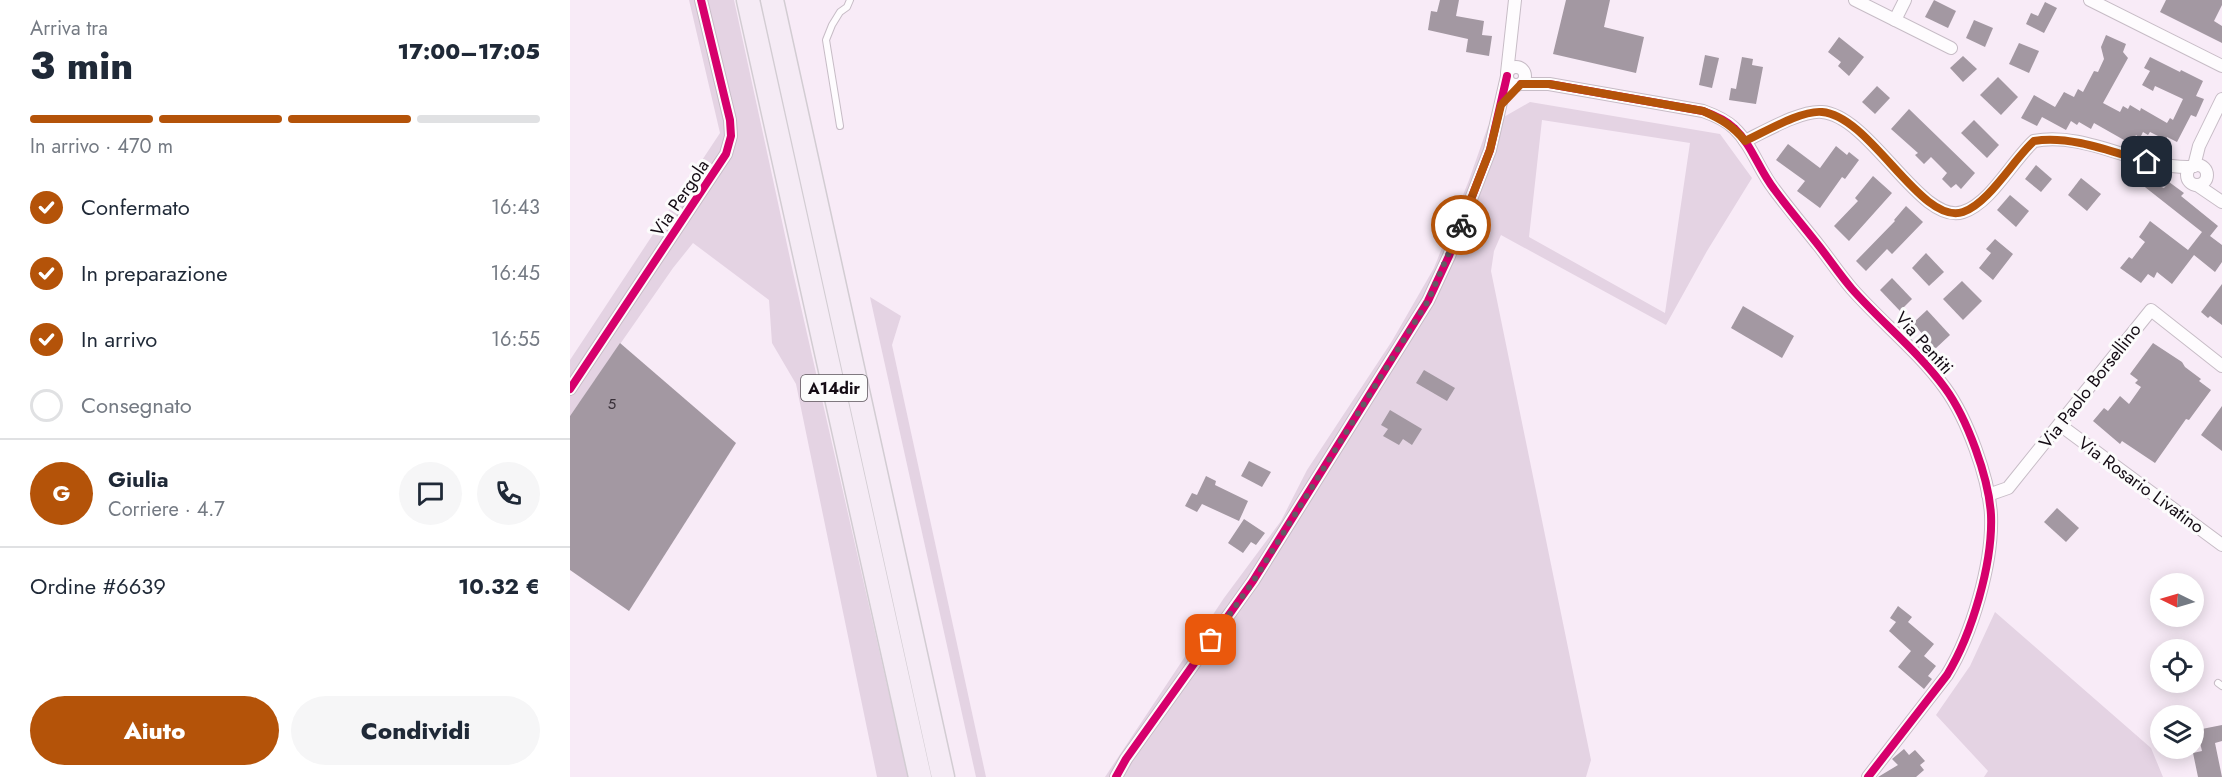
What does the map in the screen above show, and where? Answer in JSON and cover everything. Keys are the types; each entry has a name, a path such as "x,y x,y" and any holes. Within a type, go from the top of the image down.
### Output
{"highway":[{"name":"A14dir","path":"748,0 920,777"},
{"name":"A14dir","path":"772,0 943,777"}],"street":[{"name":"Via Pergola","path":"570,389 726,154 731,136 729,120 701,0"},
{"path":"1116,777 1137,742 1253,582 1428,301 1471,202 1490,150 1507,75 1515,0"},
{"path":"1856,0 1951,48"},
{"path":"1895,20 1905,0"},
{"path":"2090,0 2222,66"},
{"path":"1501,105 1521,77 1511,38"},
{"path":"1507,75 1509,82 1521,77"},
{"name":"Via Pentiti","path":"1521,77 1703,111 1734,128 1745,141 1773,188 1853,289 1946,389 1974,447 1988,495 1991,515 1987,564 1965,641 1947,675 1868,777"},
{"path":"2197,174 2211,124 2222,99"},
{"path":"1745,141 1805,114 1820,111 1839,115 1873,144 1929,204 1953,213 1964,212 1982,199 2034,141 2046,139 2086,144 2197,174 2222,200"},
{"name":"Via Paolo Borsellino","path":"1988,495 2008,488 2151,310 2222,366"},
{"name":"Via Rosario Livatino","path":"2060,426 2222,545"}],"lane":[{"path":"840,126 826,40 832,24 850,0"}],"shaded area":[{"path":"689,0 734,0 793,272 908,777 877,777 796,384 772,343 769,300 693,243 673,268 570,416 570,360 720,133"},
{"path":"1530,102 1720,134 1752,178 1707,251 1666,325 1501,235 1494,251 1491,271 1591,760 1586,777 1105,777 1224,598 1281,521 1307,470 1392,341 1434,268 1488,126","holes":["1542,120 1690,143 1665,313 1529,237"]},
{"path":"870,297 901,316 892,345 986,777 976,777"},
{"path":"1995,612 2150,747 2150,759 2156,759 2163,777 1984,777 1988,771 1936,715 1970,666"}],"building":[{"path":"1440,0 1459,0 1456,16 1484,21 1482,35 1492,36 1489,56 1466,52 1468,39 1428,30 1431,11 1437,12"},
{"path":"1566,0 1610,0 1604,27 1644,37 1636,73 1553,54"},
{"path":"1934,0 1956,11 1948,28 1925,17"},
{"path":"2166,0 2222,0 2214,21 2222,26 2222,43 2160,12"},
{"path":"2045,2 2057,8 2044,33 2026,24 2031,13 2038,16"},
{"path":"1974,20 1993,28 1985,47 1966,38"},
{"path":"2106,35 2126,44 2123,52 2128,58 2103,103 2120,112 2123,106 2128,109 2130,105 2140,111 2141,108 2167,123 2170,118 2173,120 2183,99 2155,86 2153,91 2142,85 2150,71 2144,68 2150,57 2203,81 2196,96 2204,99 2196,117 2191,115 2177,142 2167,137 2166,140 2150,132 2148,135 2143,132 2140,138 2136,135 2131,144 2094,123 2091,129 2079,122 2077,125 2071,121 2066,130 2042,117 2037,126 2021,118 2034,95 2055,107 2064,92 2074,97 2078,89 2083,92 2094,71 2098,72 2104,59 2101,47"},
{"path":"1839,37 1864,57 1849,76 1838,66 1841,62 1828,52"},
{"path":"2019,43 2039,51 2029,73 2009,64"},
{"path":"1705,55 1719,58 1712,88 1699,85"},
{"path":"1963,56 1977,69 1963,82 1950,68"},
{"path":"1742,57 1753,59 1752,65 1763,67 1756,104 1729,100 1731,88 1736,89"},
{"path":"1998,77 2018,97 2001,115 1980,95"},
{"path":"1877,86 1890,98 1875,114 1862,102"},
{"path":"1909,109 1975,173 1961,189 1956,184 1951,188 1942,179 1947,173 1931,157 1924,164 1915,155 1918,153 1891,129"},
{"path":"1974,120 1999,145 1987,158 1961,133"},
{"path":"1788,144 1820,168 1836,146 1847,155 1849,152 1859,160 1845,179 1842,177 1820,208 1797,191 1805,181 1776,160"},
{"path":"2036,165 2052,179 2041,192 2025,179"},
{"path":"1873,176 1892,193 1849,241 1834,226 1858,201 1855,198"},
{"path":"2081,178 2101,194 2087,211 2068,195"},
{"path":"2137,178 2164,188 2169,182 2184,193 2181,196 2218,226 2210,236 2222,245 2222,262 2215,272 2194,255 2172,284 2157,272 2154,278 2148,274 2141,283 2120,268 2129,257 2132,259 2145,242 2139,237 2150,221 2188,250 2202,232 2136,180"},
{"path":"2010,195 2029,211 2016,227 1997,210"},
{"path":"1906,206 1923,222 1892,254 1887,249 1866,271 1856,261 1895,221"},
{"path":"1995,239 2013,254 1993,280 1979,268 1991,253 1986,249"},
{"path":"1926,253 1944,272 1929,286 1912,268"},
{"path":"1892,278 1912,299 1900,311 1880,290"},
{"path":"1962,281 1982,301 1963,320 1943,299"},
{"path":"2222,284 2222,325 2201,312"},
{"path":"1743,306 1794,336 1782,358 1731,328"},
{"path":"1927,310 1950,335 1935,349 1913,323"},
{"path":"620,343 736,443 629,611 570,570 570,416"},
{"path":"2153,343 2182,362 2201,379 2199,381 2211,390 2189,420 2186,419 2155,463 2122,441 2120,444 2093,421 2104,408 2108,411 2120,396 2129,404 2141,387 2135,383 2138,380 2130,374"},
{"path":"1424,370 1455,388 1447,401 1416,383"},
{"path":"2222,406 2222,451 2201,435"},
{"path":"1390,410 1422,429 1412,445 1403,439 1399,445 1383,436 1388,429 1381,425"},
{"path":"1249,461 1271,472 1262,487 1241,476"},
{"path":"1206,476 1216,481 1215,485 1248,501 1239,521 1202,504 1197,512 1185,506 1192,493 1197,495"},
{"path":"2057,508 2079,528 2066,542 2044,522"},
{"path":"1244,519 1265,533 1256,545 1251,542 1243,553 1228,543"},
{"path":"1898,606 1912,617 1908,622 1934,644 1924,656 1936,666 1928,676 1932,679 1924,689 1898,667 1911,651 1889,631 1896,622 1890,618"},
{"path":"2222,725 2222,741 2215,743 2222,777 2198,777 2194,759 2204,759 2204,729"},
{"path":"1904,749 1909,755 1915,750 1925,761 1920,765 1924,770 1916,777 1878,777 1898,765 1892,759"}],"cycle path":[{"path":"570,389 726,154 731,136 730,120 701,0"},
{"path":"1116,777 1126,759 1253,581 1428,301 1449,256 1490,150 1507,76"},
{"path":"1521,84 1549,84 1703,111 1731,125 1746,142 1774,189 1843,278 1912,349 1945,388 1961,415 1981,466 1989,500 1991,534 1985,576 1965,639 1947,675 1868,777"}],"way so far":[{"path":"1211,640 1253,582 1428,301 1461,225"}],"route":[{"path":"1461,225 1490,150 1501,105 1521,84 1549,84 1703,111 1723,120 1734,128 1745,141 1805,114 1820,111 1839,115 1873,144 1929,204 1953,213 1964,212 1982,199 2034,141 2046,139 2086,144 2147,162"}]}
